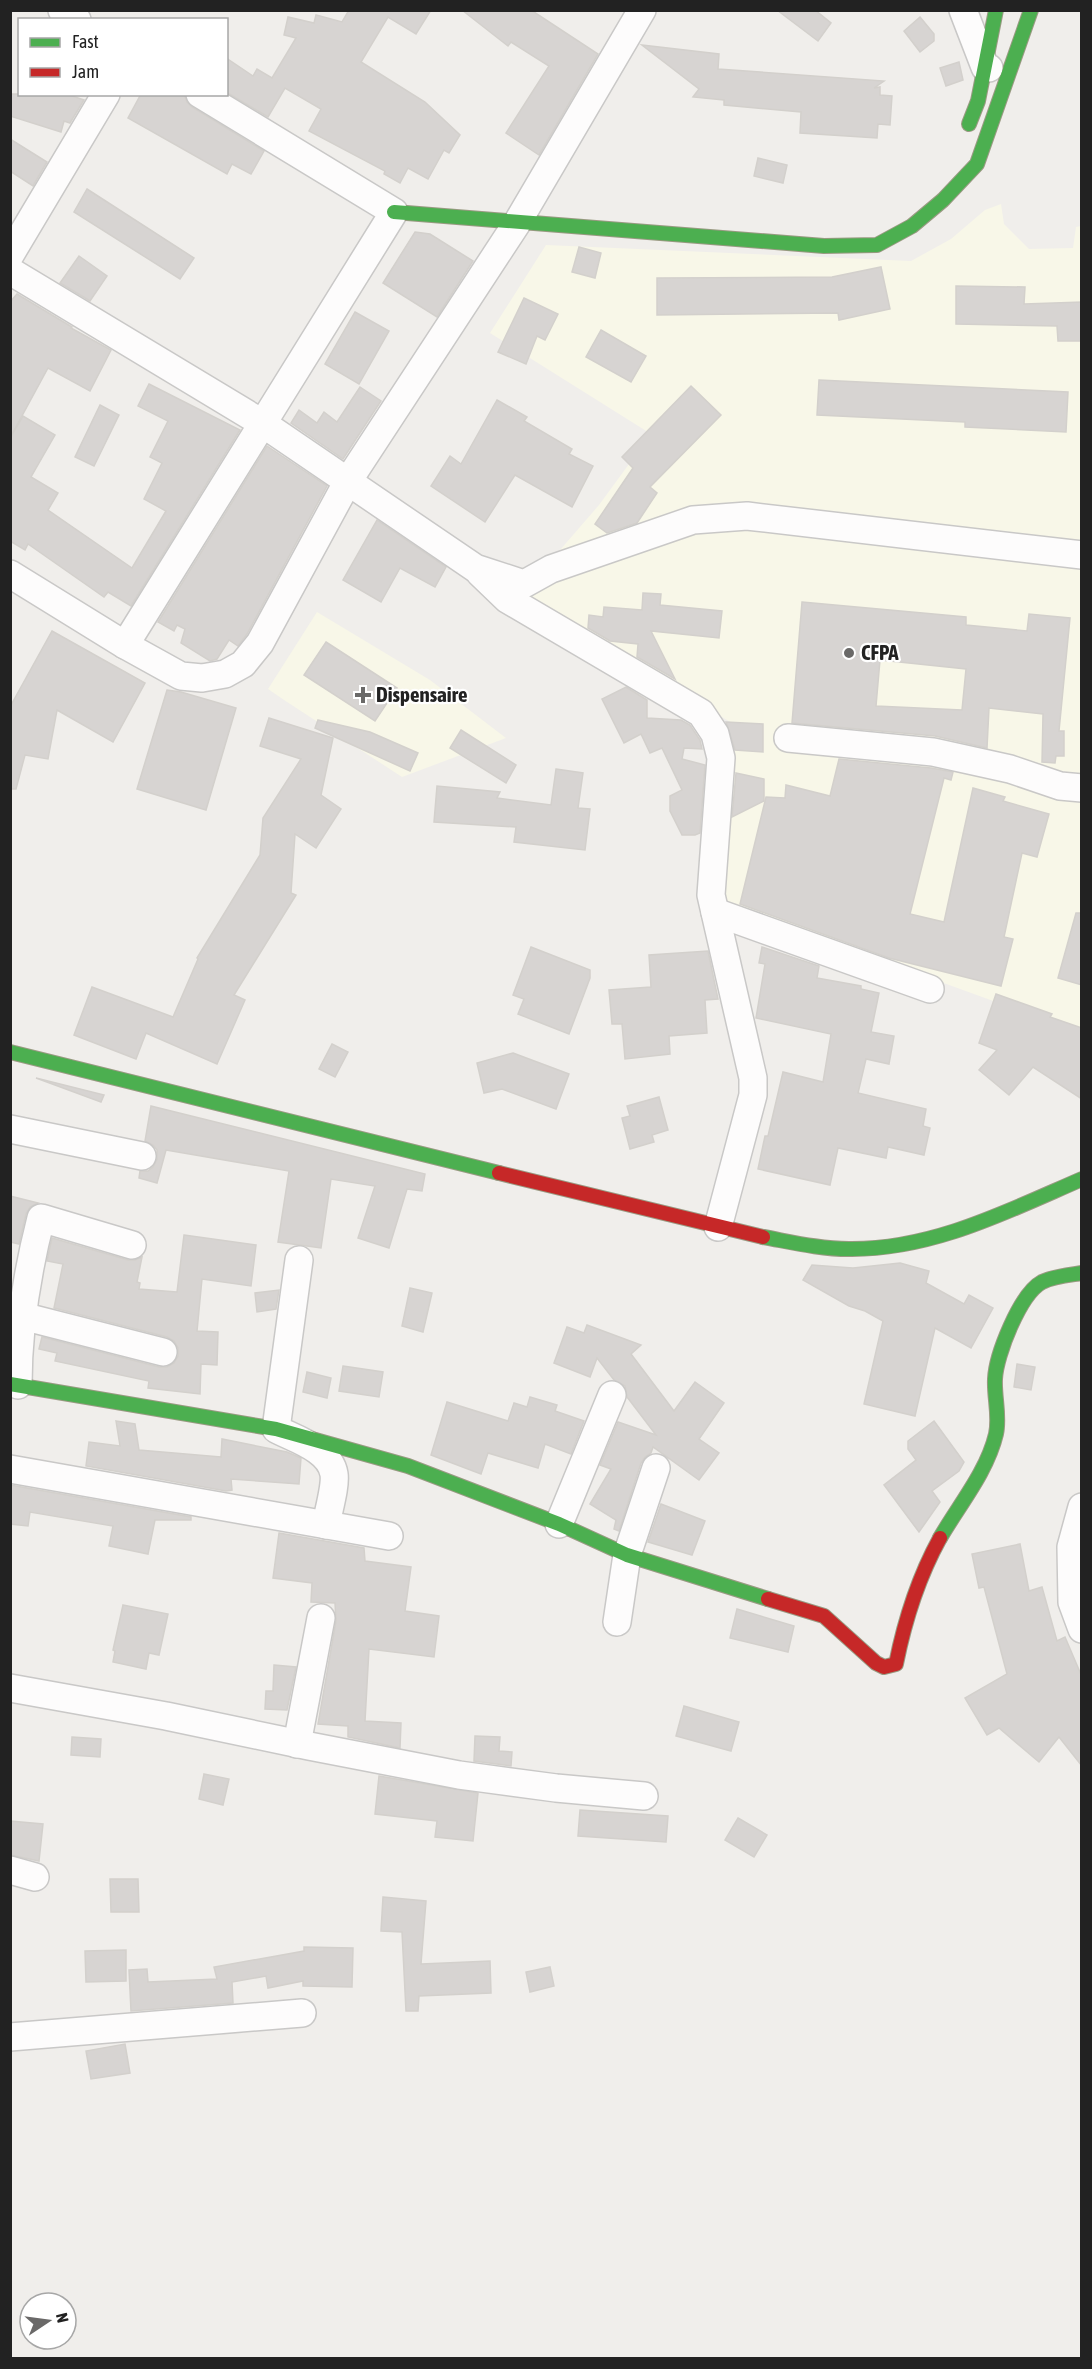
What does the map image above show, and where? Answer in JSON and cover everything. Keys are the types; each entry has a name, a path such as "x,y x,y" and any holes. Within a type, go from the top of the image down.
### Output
{"street":[{"path":"10,574 124,645 181,676 202,678 225,674 243,664 260,643 348,481 517,224 642,10"},
{"path":"963,10 997,70"},
{"path":"203,96 394,212 517,224 824,246 878,245 912,226 943,200 977,164 997,70 996,10"},
{"path":"963,141 978,102 1031,10"},
{"path":"10,255 105,96"},
{"path":"824,246 880,232 921,203 952,171"},
{"path":"124,645 394,212"},
{"path":"10,271 262,423 475,568 507,599 701,713 715,734 721,758 711,896 753,1086 753,1095 718,1227"},
{"path":"475,568 524,584 551,569 693,520 747,516 1082,555"},
{"path":"788,738 933,752 1010,769 1060,786 1082,788"},
{"path":"715,912 930,989"},
{"path":"10,1052 752,1236 851,1249 897,1245 957,1231 1082,1179"},
{"path":"10,1129 142,1156"},
{"path":"132,1245 41,1218 32,1252 14,1384 276,1429 408,1466 559,1524 627,1555 824,1616 876,1663 884,1667 896,1664 904,1620 918,1578 985,1462 996,1434 998,1410 996,1371 1008,1337 1030,1292 1048,1278 1082,1273"},
{"path":"276,1429 299,1260"},
{"path":"22,1316 163,1352"},
{"path":"559,1524 612,1395"},
{"path":"276,1429 320,1452 330,1463 335,1475 326,1525"},
{"path":"617,1622 627,1555 656,1468"},
{"path":"10,1469 388,1536"},
{"path":"1082,1507 1071,1547 1072,1602 1082,1629"},
{"path":"297,1744 321,1618"},
{"path":"10,1688 166,1716 459,1775 556,1788 644,1796"},
{"path":"10,2037 302,2013"}],"shaded area":[{"name":"CFPA","path":"1001,204 1004,224 1029,249 1073,248 1076,227 1081,226 1081,1033 721,902 737,726 495,581 509,572 554,557 599,505 651,434 490,333 546,245 911,261 951,239 985,210"},
{"name":"Dispensaire","path":"317,612 430,680 506,738 402,777 284,700 268,689"}],"building":[{"path":"349,10 431,10 416,34 388,17 361,62 425,102 460,135 449,153 444,150 428,179 408,168 400,183 384,174 385,171 309,131 321,109 285,88 268,117 228,93 228,59 253,76 257,69 272,78 296,38 284,35 288,17 314,23 316,15 342,22"},
{"path":"462,10 531,10 598,54 539,155 506,133 549,66 511,42 508,46"},
{"path":"777,10 815,10 831,23 818,41"},
{"path":"920,17 934,34 934,41 920,52 904,31"},
{"path":"642,45 719,54 718,69 884,81 874,88 880,87 880,95 892,96 890,125 878,124 877,138 800,133 801,112 724,105 724,100 693,97 699,89"},
{"path":"959,62 963,80 946,86 940,68"},
{"path":"10,94 72,96 84,100 70,123 64,121 61,132 10,116"},
{"path":"140,96 185,96 192,107 264,151 251,174 232,164 227,174 128,118"},
{"path":"10,139 47,162 33,186 10,171"},
{"path":"758,158 787,165 783,183 754,176"},
{"path":"87,189 194,258 180,279 74,212"},
{"path":"415,232 430,234 473,261 437,317 383,283"},
{"path":"579,247 601,253 595,278 572,272"},
{"path":"79,256 107,276 90,301 60,283"},
{"path":"881,267 890,309 839,320 838,313 657,315 657,278 832,277"},
{"path":"956,286 1025,287 1024,304 1082,302 1082,341 1058,341 1057,326 956,324"},
{"path":"17,294 111,350 90,391 48,368 10,438 10,302"},
{"path":"524,298 558,314 545,340 537,336 526,364 498,352"},
{"path":"355,312 389,331 359,384 325,364"},
{"path":"601,330 646,356 631,382 586,357"},
{"path":"819,380 1068,392 1066,432 965,427 965,422 817,415"},
{"path":"149,384 240,430 131,606 108,592 104,597 28,544 25,550 10,541 10,438 23,416 55,435 31,477 58,493 48,510 132,568 166,511 144,499 162,463 150,457 168,421 138,406"},
{"path":"691,386 721,415 650,487 657,493 637,523 607,533 595,524 633,468 622,457"},
{"path":"360,387 381,401 343,459 291,423 299,410 317,423 324,412 337,422"},
{"path":"497,400 527,417 524,421 572,449 569,454 593,466 572,507 515,475 485,522 431,486 450,456 461,464"},
{"path":"100,405 119,415 94,466 75,457"},
{"path":"267,446 327,486 247,634 238,646 229,640 217,659 210,661 181,643 185,629 177,625 174,631 158,622"},
{"path":"377,520 446,567 435,587 400,568 381,602 343,580"},
{"path":"643,593 661,594 660,605 722,611 719,638 651,631 675,679 637,657 638,644 610,641 588,628 589,615 603,617 604,607 642,610"},
{"path":"802,602 966,617 966,625 1027,631 1029,614 1070,618 1059,731 1064,731 1064,756 1056,756 1055,763 1042,762 1043,714 989,708 987,748 935,736 792,723","holes":["880,660 966,669 962,710 876,706"]},
{"path":"52,631 145,683 113,742 57,710 48,759 25,755 16,789 10,789 10,707"},
{"path":"326,642 397,688 375,721 304,675"},
{"path":"626,687 647,700 647,718 681,720 690,725 700,740 702,749 684,748 682,759 705,765 700,833 682,835 670,811 670,796 682,790 662,748 650,753 641,734 624,743 602,699"},
{"path":"167,690 236,708 206,810 137,789"},
{"path":"269,718 333,738 321,795 341,809 316,848 295,834 291,893 296,895 234,995 245,1000 217,1064 146,1033 136,1059 74,1035 92,987 173,1017 197,958 260,855 263,818 301,759 260,746"},
{"path":"318,720 370,732 418,753 410,771 315,728"},
{"path":"726,722 763,724 763,752 735,750"},
{"path":"461,730 516,765 506,783 450,748"},
{"path":"839,759 953,772 951,780 944,778 910,914 944,922 973,788 1005,797 1003,801 1049,814 1037,857 1022,853 1004,937 1013,939 1001,986 889,958 740,904 766,797 785,798 786,785 830,796"},
{"path":"556,769 583,773 578,808 590,809 585,850 514,842 516,827 434,822 437,786 500,792 497,798 551,805"},
{"path":"736,773 764,779 764,801 732,817"},
{"path":"1076,913 1082,913 1082,985 1058,978"},
{"path":"531,947 590,970 590,978 569,1034 518,1014 524,999 513,995"},
{"path":"762,947 819,966 817,978 861,986 861,989 879,993 871,1032 894,1036 889,1064 866,1059 858,1093 926,1109 923,1126 930,1128 924,1155 888,1147 886,1158 838,1148 830,1185 758,1169 783,1072 823,1082 831,1034 756,1018 765,964 759,963"},
{"path":"708,951 718,999 705,1000 707,1033 669,1036 670,1054 625,1059 622,1024 612,1024 609,990 651,987 649,955"},
{"path":"996,994 1052,1014 1050,1017 1082,1028 1082,1099 1033,1067 1009,1095 979,1070 997,1050 979,1043"},
{"path":"332,1044 348,1052 335,1077 319,1069"},
{"path":"513,1053 569,1074 556,1109 502,1089 484,1093 477,1063"},
{"path":"36,1078 104,1095 101,1102"},
{"path":"659,1097 668,1130 652,1135 654,1142 630,1149 622,1118 630,1116 627,1106"},
{"path":"151,1106 425,1174 422,1191 407,1189 389,1248 358,1238 375,1186 331,1179 321,1248 278,1242 289,1171 166,1150 157,1183 139,1178 140,1171 148,1171 157,1159 157,1150 145,1141"},
{"path":"10,1196 38,1203 30,1207 26,1214 19,1244 10,1242"},
{"path":"184,1235 256,1245 251,1286 202,1279 197,1331 218,1332 217,1365 201,1364 200,1394 148,1388 149,1381 55,1361 57,1353 39,1349 42,1337 159,1367 167,1367 174,1363 178,1356 178,1348 174,1341 167,1337 54,1308 63,1264 47,1261 52,1238 128,1260 142,1257 137,1282 140,1283 139,1289 177,1292"},
{"path":"900,1263 929,1271 926,1283 964,1304 969,1295 993,1308 971,1348 935,1328 915,1416 864,1404 883,1321 865,1311 849,1306 803,1280 812,1265 853,1268"},
{"path":"410,1288 432,1293 423,1332 402,1326"},
{"path":"279,1290 276,1309 257,1312 255,1293"},
{"path":"587,1325 641,1345 631,1354 674,1411 695,1382 724,1403 699,1439 719,1453 699,1480 653,1447 651,1453 641,1463 619,1531 614,1529 616,1520 590,1504 611,1469 600,1465 618,1422 656,1435 627,1397 625,1386 614,1380 597,1358 590,1377 554,1363 567,1327 584,1333"},
{"path":"1017,1364 1035,1367 1031,1390 1014,1387"},
{"path":"343,1366 383,1372 379,1397 339,1391"},
{"path":"307,1372 331,1378 327,1398 303,1392"},
{"path":"530,1397 557,1405 555,1411 584,1421 571,1454 545,1444 538,1468 488,1453 481,1474 431,1455 447,1402 508,1421 514,1403 527,1407"},
{"path":"116,1421 135,1424 139,1450 221,1457 222,1439 287,1452 301,1458 299,1484 231,1479 232,1490 226,1491 86,1466 89,1442 120,1446"},
{"path":"934,1421 964,1462 959,1471 932,1491 940,1502 919,1532 884,1485 916,1460 908,1449 908,1441"},
{"path":"10,1485 191,1517 191,1520 155,1520 148,1554 109,1546 113,1526 30,1512 28,1526 10,1524"},
{"path":"661,1504 705,1521 692,1555 648,1542"},
{"path":"279,1533 364,1548 365,1561 411,1567 405,1611 439,1616 434,1657 369,1649 365,1721 401,1723 400,1748 348,1737 348,1726 318,1724 336,1621 335,1603 311,1602 312,1583 273,1578"},
{"path":"1020,1544 1029,1591 1042,1587 1057,1641 1065,1637 1082,1677 1082,1766 1059,1737 1039,1762 999,1728 987,1735 965,1698 1007,1674 984,1587 979,1588 972,1554"},
{"path":"123,1605 168,1614 159,1655 149,1653 146,1669 113,1662 115,1651 113,1650"},
{"path":"737,1609 794,1626 788,1652 730,1638"},
{"path":"274,1665 296,1667 287,1710 265,1709 266,1691 273,1691"},
{"path":"684,1706 739,1722 731,1751 676,1736"},
{"path":"475,1736 500,1737 499,1751 512,1752 511,1766 474,1761"},
{"path":"72,1737 101,1739 100,1757 71,1755"},
{"path":"204,1774 229,1779 223,1805 199,1799"},
{"path":"379,1776 478,1793 473,1841 435,1837 437,1821 375,1814"},
{"path":"580,1810 668,1816 666,1842 578,1836"},
{"path":"738,1818 767,1835 754,1857 725,1840"},
{"path":"10,1821 43,1824 39,1861 10,1855"},
{"path":"110,1879 138,1879 139,1912 111,1912"},
{"path":"383,1897 426,1901 421,1964 490,1961 491,1993 419,1996 418,2011 406,2011 402,1932 381,1931"},
{"path":"304,1947 353,1948 352,1987 303,1986 303,1981 268,1988 266,1976 232,1982 233,2003 131,2011 129,1970 147,1969 148,1982 217,1979 214,1967 304,1951"},
{"path":"126,1950 126,1981 86,1982 85,1951"},
{"path":"550,1967 554,1986 530,1992 526,1972"},
{"path":"125,2044 130,2073 91,2079 86,2051"}],"traffic: fast":[{"path":"969,124 978,101 996,10"},
{"path":"394,212 824,246 877,245 912,226 943,200 977,164 1031,10"},
{"path":"10,1052 499,1173"},
{"path":"763,1237 838,1249 880,1248 910,1243 969,1226 1082,1179"},
{"path":"940,1538 979,1475 992,1448 997,1427 996,1368 1018,1312 1026,1299 1042,1282 1082,1273"},
{"path":"10,1384 276,1429 408,1466 559,1524 627,1555 768,1599"}],"traffic: jam":[{"path":"499,1173 763,1237"},
{"path":"768,1599 824,1616 876,1663 884,1667 896,1664 913,1599 940,1538"}],"place":[{"name":"CFPA","path":"849,653"},
{"name":"Dispensaire","path":"363,695"}]}
